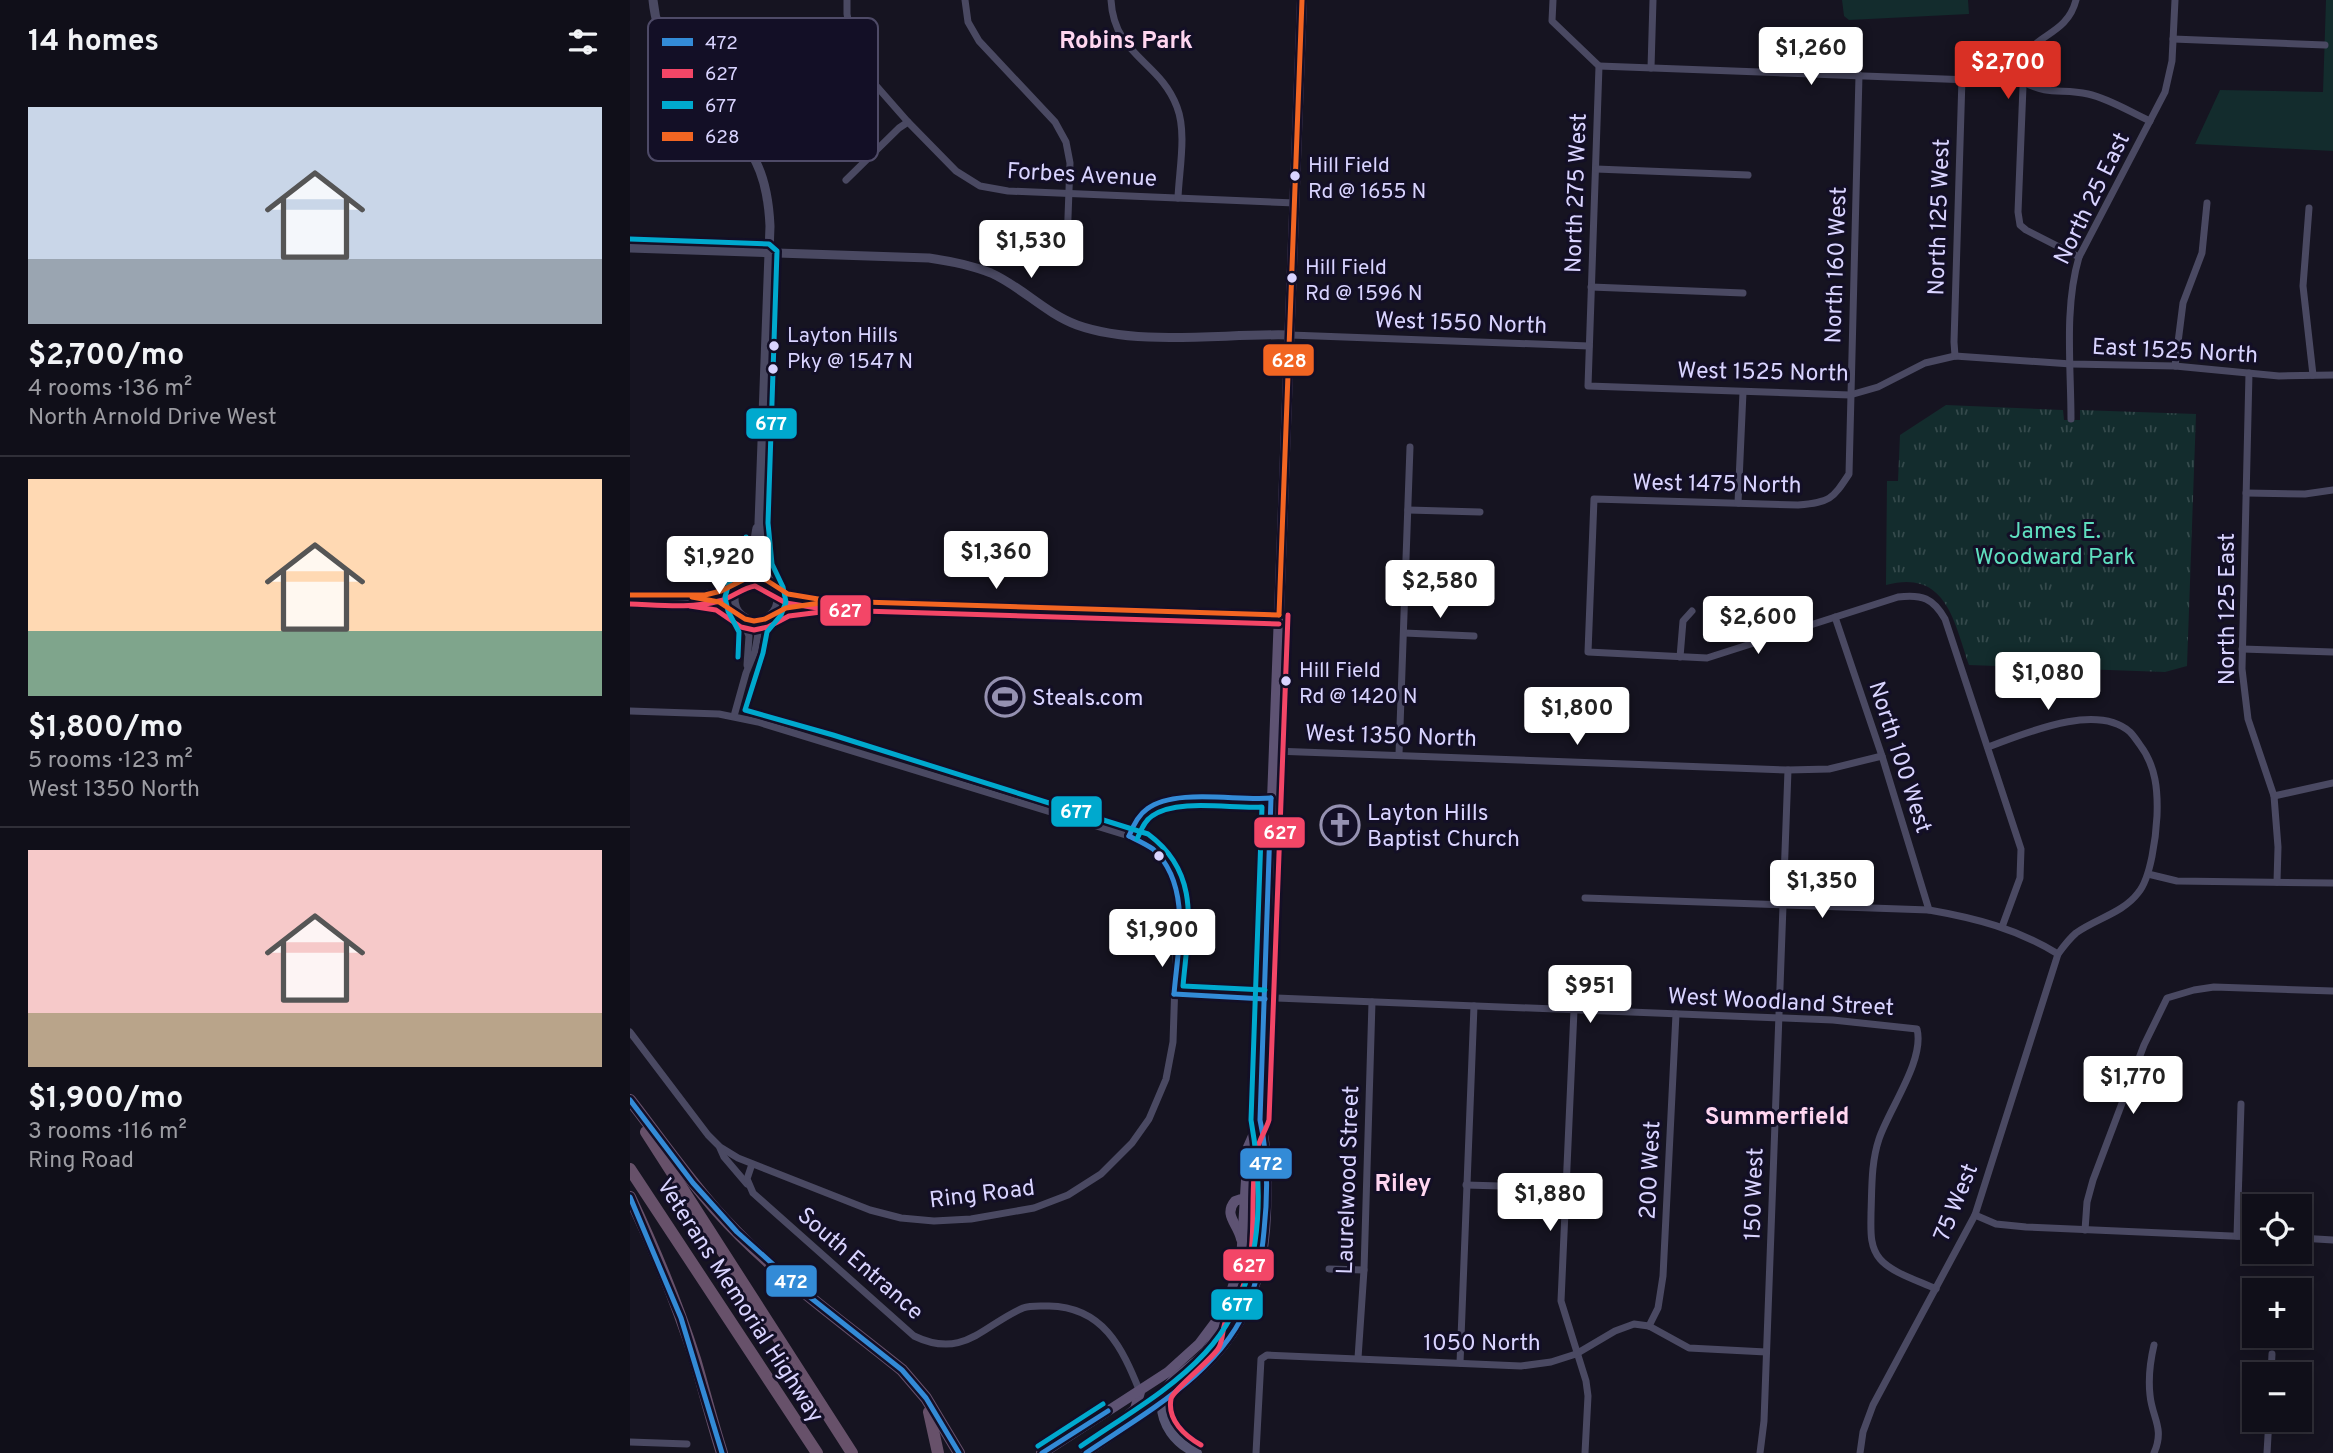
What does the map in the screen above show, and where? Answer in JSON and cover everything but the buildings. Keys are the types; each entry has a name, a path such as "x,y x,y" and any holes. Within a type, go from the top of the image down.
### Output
{"highway":[{"path":"630,1100 715,1209 748,1243 783,1275 902,1370 926,1398 960,1453"},
{"name":"Veterans Memorial Highway","path":"630,1107 852,1453"},
{"name":"Veterans Memorial Highway","path":"630,1169 817,1453"},
{"path":"630,1197 672,1293 722,1453"},
{"path":"926,1398 938,1453"}],"main road":[{"path":"1086,1453 1162,1403 1204,1369 1231,1335 1244,1313 1254,1291 1263,1253 1267,1147 1260,1120 1302,0"},
{"path":"1043,1453 1140,1392 1189,1355 1217,1320 1235,1284 1243,1247 1248,1147 1260,1120"},
{"path":"1231,1335 1250,1273 1255,1245 1256,1209 1252,1202 1245,1199"},
{"path":"1197,1453 1185,1447 1174,1436 1163,1419 1162,1403 1166,1387 1192,1366 1212,1343 1217,1320"},
{"path":"1080,1453 1093,1440 1132,1413 1139,1401 1140,1392"}],"street":[{"path":"653,0 656,18"},
{"name":"Forbes Avenue","path":"848,0 848,18"},
{"path":"965,0 968,22 979,41 1055,122 1066,142 1070,163 1068,244"},
{"path":"1111,0 1115,27 1127,45 1163,82 1178,108 1181,132 1178,198"},
{"path":"1553,0 1552,20 1599,66 2023,82 2040,91 2085,93 2102,98 2150,121"},
{"path":"1651,68 1653,0"},
{"path":"2076,0 2068,19 2027,52 2024,61 2018,212 2020,225 2026,230 2079,257"},
{"name":"North 25 East","path":"2071,419 2071,294 2079,257 2165,92 2172,61 2175,0"},
{"path":"2173,39 2325,45"},
{"name":"North 275 West","path":"1588,386 1599,66"},
{"name":"North 160 West","path":"1836,494 1849,474 1859,75"},
{"name":"North 125 West","path":"1955,356 1962,78"},
{"name":"Forbes Avenue","path":"878,88 956,172 980,186 1008,191 1295,202"},
{"path":"878,149 908,122"},
{"path":"734,716 760,628 778,601 762,563 759,523 769,209 765,185 756,161"},
{"path":"846,180 865,161"},
{"path":"1596,169 1748,175"},
{"path":"2175,366 2183,303 2202,253 2207,203"},
{"path":"2309,208 2303,286 2312,375"},
{"path":"630,248 929,258 954,262 992,274 1055,315 1096,330 1132,335 1189,337 1290,335"},
{"path":"1591,287 1743,293"},
{"name":"West 1550 North","path":"1290,335 1589,346"},
{"name":"West 1525 North","path":"1588,386 1850,395 1878,387 1925,363 1955,356 2015,358"},
{"name":"East 1525 North","path":"2015,358 2071,364 2175,366 2249,373 2333,374"},
{"name":"North 125 East","path":"2249,373 2242,669 2248,719 2274,796 2278,847 2277,882"},
{"path":"1738,503 1743,391"},
{"path":"1399,754 1410,447"},
{"path":"2246,493 2305,494 2333,490"},
{"name":"West 1475 North","path":"1680,657 1588,652 1594,499 1798,505 1822,503 1836,494"},
{"path":"1408,510 1480,512"},
{"path":"746,673 749,636 734,598 751,570 753,544 759,523"},
{"path":"690,597 719,592 758,577 787,594 830,601 1279,615"},
{"path":"630,594 690,597 719,602 754,621 793,606 830,601"},
{"path":"1692,611 1683,621 1680,657 1707,658 1898,597 1912,595 1926,598 1937,605 1945,619 2021,849 2020,878 2002,928"},
{"name":"North 100 West","path":"1835,617 1882,756 1929,910"},
{"path":"1404,632 1474,636"},
{"path":"2242,649 2333,652"},
{"name":"Ring Road","path":"630,710 734,716 1129,836 1149,845 1161,855 1170,867 1178,900 1173,1042 1163,1087 1149,1119 1132,1143 1110,1166 1087,1184 1056,1201 1028,1209 978,1218 919,1220 870,1210 752,1164 720,1147 700,1126 630,1032"},
{"path":"1585,898 1929,910 1975,918 2033,938 2058,954 2075,934 2116,911 2138,893 2148,874 2156,821 2157,794 2154,772 2145,751 2130,732 2114,723 2094,720 2043,727 1988,747"},
{"name":"West 1350 North","path":"1274,751 1788,770 1829,769 1882,756"},
{"name":"150 West","path":"1760,1453 1780,1018 1788,770"},
{"path":"2274,796 2333,783"},
{"path":"1129,836 1143,812 1150,806 1165,801 1194,797 1234,800 1271,798"},
{"path":"2148,874 2177,880 2333,883"},
{"name":"75 West","path":"1860,1453 1863,1432 1873,1405 1975,1215 2058,954"},
{"path":"2085,1230 2087,1202 2093,1181 2144,1045 2167,998 2214,987 2333,990"},
{"name":"West Woodland Street","path":"1174,995 1833,1020 1917,1029 1920,1040 1904,1087 1880,1136 1873,1160 1870,1236 1874,1250 1881,1260 1936,1289"},
{"name":"Laurelwood Street","path":"1358,1358 1364,1270 1372,1002"},
{"path":"1460,1363 1474,1006"},
{"path":"1574,1010 1561,1301 1588,1396 1585,1453"},
{"name":"200 West","path":"1649,1326 1658,1307 1663,1276 1676,1014"},
{"path":"2237,1236 2241,1104"},
{"name":"South Entrance","path":"720,1147 724,1157 752,1193 914,1336 936,1343 962,1342 977,1337 1026,1307 1068,1307 1086,1314 1107,1330 1140,1392"},
{"path":"747,1184 752,1164"},
{"path":"1466,1185 1566,1188"},
{"path":"1975,1215 1996,1224 2242,1236"},
{"path":"2312,1239 2333,1240"},
{"path":"1329,1269 1364,1270"},
{"name":"1050 North","path":"1256,1453 1261,1359 1267,1355 1521,1366 1551,1362 1576,1354 1615,1331 1634,1324 1649,1326"},
{"path":"1649,1326 1689,1348 1766,1352"},
{"path":"2154,1345 2149,1366 2150,1398 2159,1441 2154,1453"},
{"path":"2272,1354 2272,1362"},
{"path":"2267,1453 2268,1432"},
{"path":"630,1442 687,1444"}],"green space":[{"path":"1842,0 1968,0 1969,14 1849,20 1844,16"},
{"path":"2326,0 2333,0 2333,151 2195,144 2220,90 2323,92"},
{"name":"James E. Woodward Park","path":"1946,405 2063,410 2064,420 2080,420 2080,410 2196,414 2187,666 2165,672 1969,665 1952,616 1935,592 1922,585 1906,582 1886,585 1887,481 1898,481 1900,435"}],"transit line":[{"name":"628","path":"1279,615 1302,0"},
{"name":"677","path":"630,239 769,244 777,251 768,523 772,564 783,587 786,602 781,615 767,632 745,710 1148,834 1177,866 1184,884 1188,923 1183,986 1265,990"},
{"name":"677","path":"738,657 739,632 728,611 725,597 729,583 743,566 746,537"},
{"name":"628","path":"630,595 705,595 755,577 766,580 788,594 830,601 1279,615"},
{"name":"627","path":"630,604 697,605 724,600 755,586 786,603 830,610 1279,624"},
{"name":"628","path":"692,597 719,602 745,619 754,621 765,619 786,608 820,603"},
{"name":"627","path":"690,606 716,610 741,627 754,630 768,627 789,616 821,612"},
{"name":"627","path":"1201,1445 1178,1427 1170,1407 1173,1395 1220,1346 1224,1326 1242,1289 1251,1255 1255,1167 1258,1146 1269,1120 1288,615"},
{"name":"472","path":"1129,836 1141,814 1159,803 1173,799 1271,798"},
{"name":"472","path":"1086,1453 1181,1388 1203,1369 1238,1325 1255,1282 1262,1248 1266,1203 1266,1161 1260,1120 1271,798"},
{"name":"677","path":"1081,1446 1177,1379 1205,1353 1224,1328 1239,1301 1249,1273 1258,1212 1258,1181 1251,1120 1262,807 1176,807 1152,816 1137,839"},
{"name":"472","path":"1129,836 1153,849 1173,880 1180,917 1174,994"},
{"name":"472","path":"1174,994 1265,999"},
{"name":"472","path":"630,1100 693,1183 737,1232 806,1294 902,1370 926,1398 959,1453"},
{"name":"472","path":"630,1197 681,1318 722,1453"},
{"name":"677","path":"1038,1446 1103,1404"},
{"name":"472","path":"1042,1453 1108,1411"}],"place":[{"name":"Hill Field Rd @ 1655 N","path":"1295,176"},
{"name":"Hill Field Rd @ 1596 N","path":"1292,278"},
{"name":"Layton Hills Pky @ 1547 N","path":"774,346"},
{"name":"Hill Field Rd @ 1420 N","path":"1286,681"},
{"name":"Steals.com","path":"1005,697"},
{"name":"Layton Hills Baptist Church","path":"1340,825"}],"district":[{"name":"Robins Park","path":"1126,40"},
{"name":"Summerfield","path":"1777,1116"},
{"name":"Riley","path":"1403,1183"}]}
